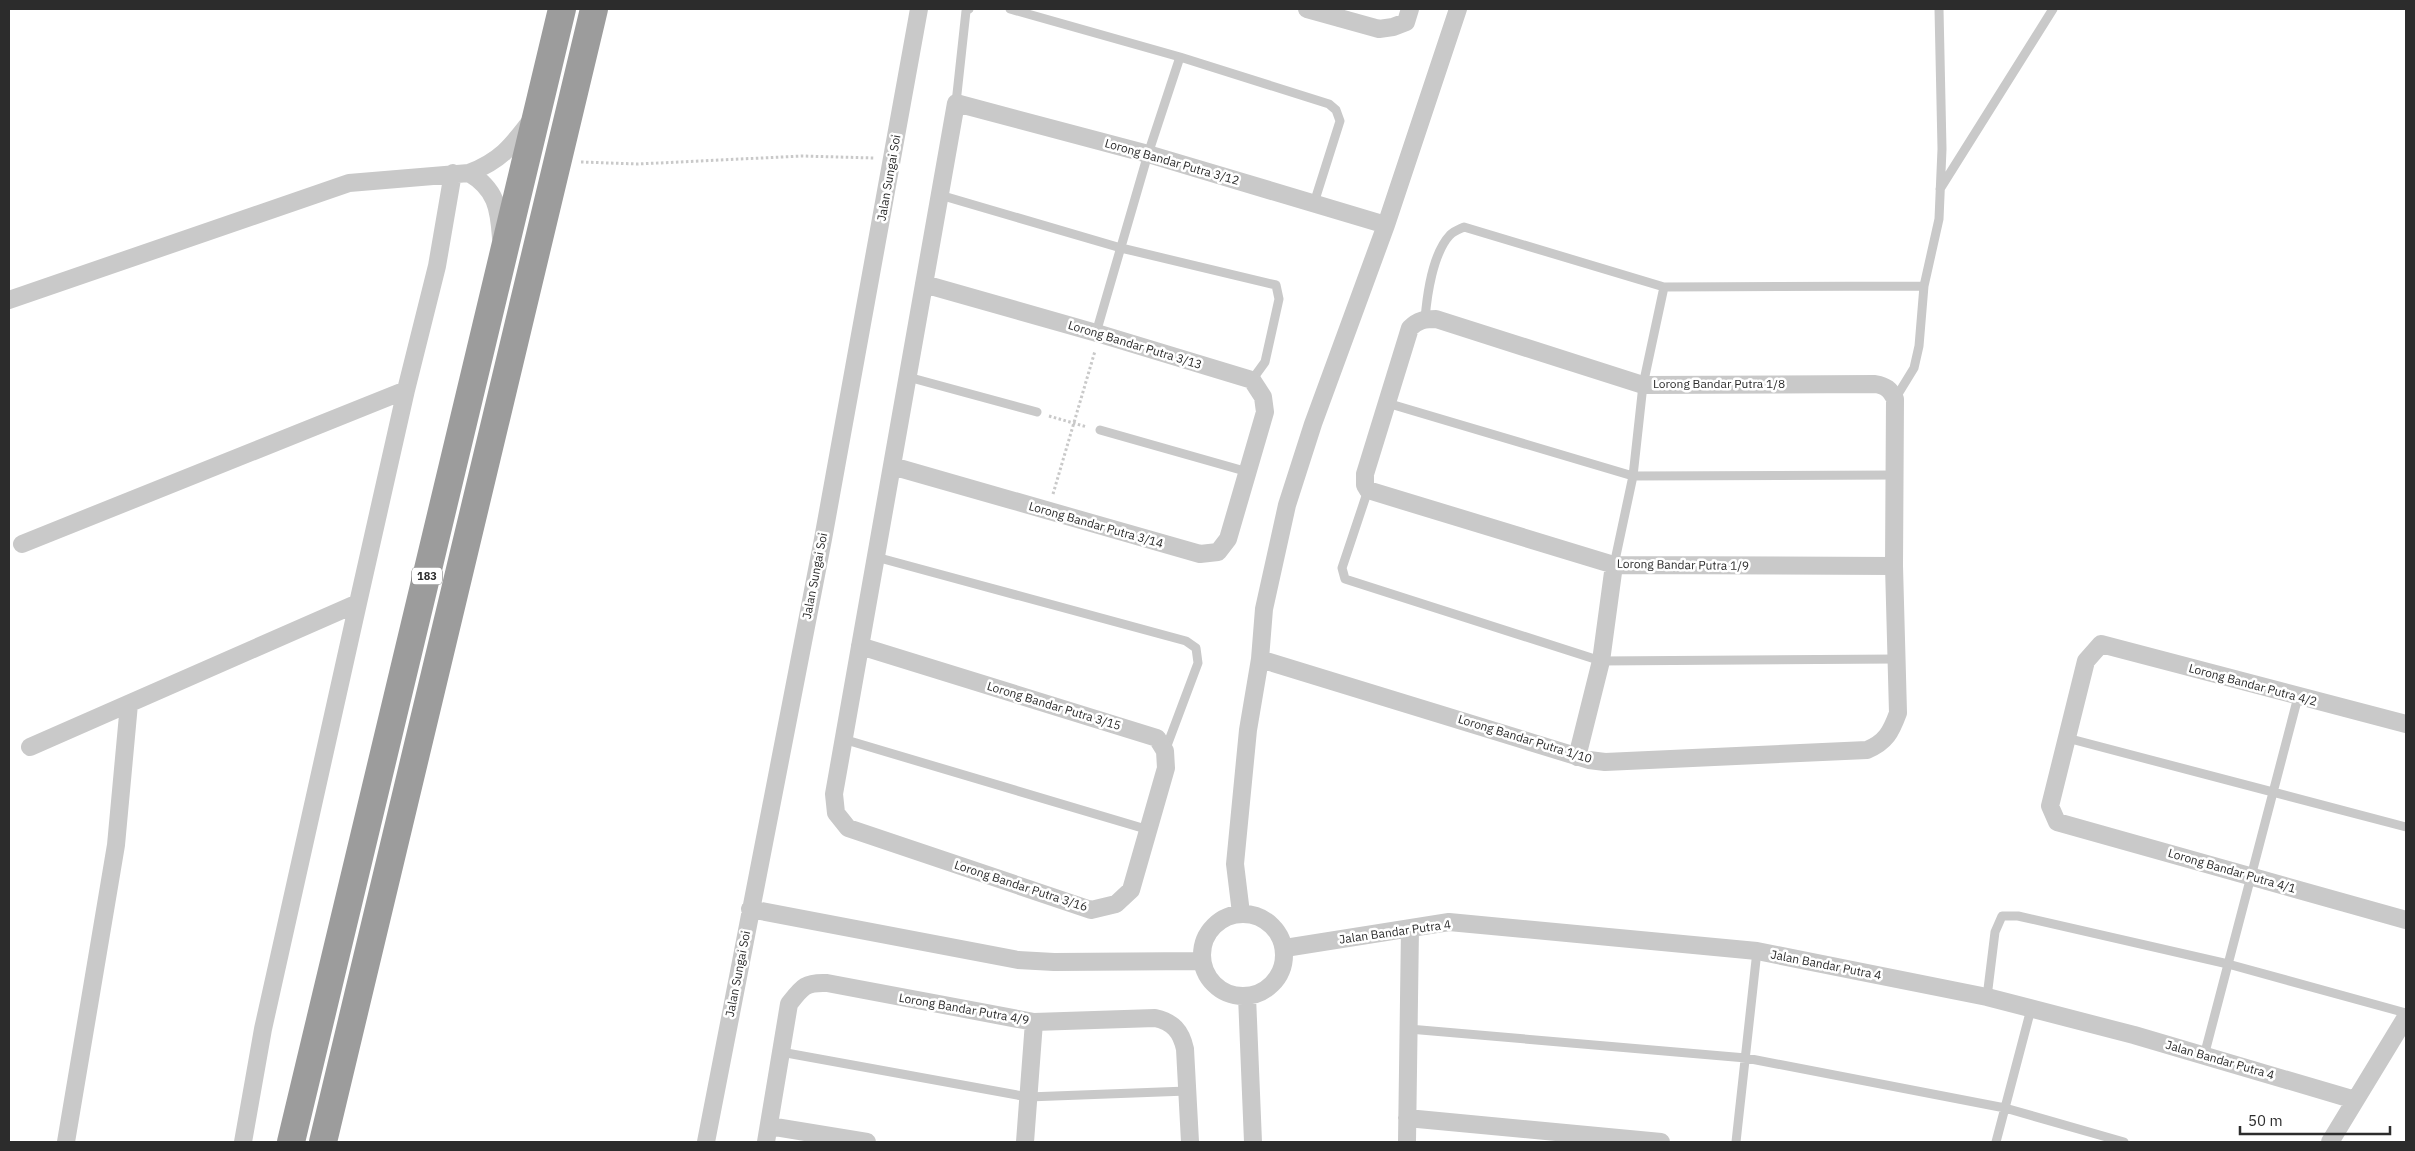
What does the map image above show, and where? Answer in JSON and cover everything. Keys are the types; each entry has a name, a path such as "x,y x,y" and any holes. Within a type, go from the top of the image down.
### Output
{"highway":[{"name":"183","path":"291,1142 562,9"},
{"name":"183","path":"323,1142 594,9"}],"street":[{"name":"Jalan Sungai Soi","path":"706,1142 823,539 919,9"},
{"path":"1307,9 1379,29 1393,27 1406,22 1410,9"},
{"path":"1241,914 1235,864 1248,730 1260,659 1264,608 1287,505 1313,424 1386,225 1458,9"},
{"path":"843,739 956,102"},
{"name":"Lorong Bandar Putra 3/12","path":"956,102 1148,154 1386,225"},
{"path":"9,300 349,183 461,172 483,167 507,152 538,112"},
{"path":"461,172 482,180 490,190 500,221 503,258"},
{"path":"243,1142 263,1029 358,603 406,390 461,172"},
{"name":"Lorong Bandar Putra 3/13","path":"924,284 1098,333 1252,380"},
{"path":"1366,487 1365,474 1410,328 1416,322 1425,318"},
{"name":"Lorong Bandar Putra 1/8","path":"1425,318 1436,319 1643,384 1875,384 1891,390 1895,400"},
{"path":"1248,472 1265,412 1263,397 1252,380"},
{"path":"22,544 406,390"},
{"path":"1895,400 1894,566 1897,659"},
{"name":"Lorong Bandar Putra 3/14","path":"892,466 1200,554 1218,552 1228,539 1248,472"},
{"name":"Lorong Bandar Putra 1/9","path":"1366,487 1614,565 1894,566"},
{"path":"1577,756 1601,661 1614,565"},
{"path":"30,746 358,603"},
{"name":"Lorong Bandar Putra 4/2","path":"2067,738 2086,661 2101,644 2406,724"},
{"name":"Lorong Bandar Putra 3/15","path":"860,646 1157,738 1165,751"},
{"name":"Lorong Bandar Putra 1/10","path":"1260,659 1577,756 1605,762 1867,750 1881,744 1892,731 1898,713 1897,659"},
{"path":"66,1142 116,845 129,704"},
{"name":"Lorong Bandar Putra 4/1","path":"2067,738 2050,806 2057,822 2406,920"},
{"name":"Lorong Bandar Putra 3/16","path":"843,739 834,794 836,813 848,828 1091,910 1116,904 1131,890 1149,830"},
{"path":"1149,830 1166,768 1165,751"},
{"path":"750,909 1018,960 1054,962 1202,961"},
{"path":"1241,914 1254,915 1266,920 1280,935 1285,948 1283,966 1277,978 1268,988 1247,996 1231,994 1221,990 1205,972 1202,961 1202,947 1211,929 1227,916 1241,914"},
{"name":"Jalan Bandar Putra 4","path":"1285,948 1449,922 1757,951 1987,997 2204,1056 2355,1100"},
{"path":"1407,1142 1410,928"},
{"name":"Lorong Bandar Putra 4/9","path":"781,1052 789,1004 802,987 813,983 827,984 1034,1022 1155,1018 1167,1020 1182,1036 1185,1048 1187,1091"},
{"path":"1247,996 1253,1142"},
{"path":"2330,1142 2406,1017"},
{"path":"1025,1142 1034,1022"},
{"path":"781,1052 768,1134 867,1142"},
{"path":"1187,1091 1190,1142"},
{"path":"1407,1118 1661,1142"}],"lane":[{"path":"956,102 966,11 969,9"},
{"path":"1010,9 1180,57 1329,104 1336,110 1340,121 1314,203"},
{"path":"1895,400 1914,368 1919,346 1924,286 1939,219 1942,149 1939,9"},
{"path":"1940,189 2053,9"},
{"path":"1098,333 1148,154 1180,57"},
{"path":"940,195 1121,248 1276,285 1279,299 1265,362 1252,380"},
{"path":"1425,318 1427,292 1443,245 1451,234 1464,227 1664,287 1924,286"},
{"path":"1614,565 1633,476 1643,384 1664,287"},
{"path":"908,377 1037,412"},
{"path":"1387,403 1633,476 1895,476"},
{"path":"1100,430 1248,472"},
{"path":"1366,487 1342,568 1345,579 1601,661 1897,659"},
{"path":"876,557 1186,641 1196,648 1198,663 1165,751"},
{"path":"2204,1056 2298,697"},
{"path":"2067,738 2406,827"},
{"path":"843,739 1149,830"},
{"path":"1987,997 1995,932 2002,916 2018,916 2228,964 2406,1013"},
{"path":"1736,1142 1757,951"},
{"path":"1996,1142 2031,1009"},
{"path":"1409,1029 1746,1058 2005,1108 2124,1142"},
{"path":"781,1052 1028,1097 1187,1091"}],"path":[{"path":"558,161 638,164 802,156 892,159"},
{"path":"1048,511 1098,333"},
{"path":"1037,412 1100,430"}]}
